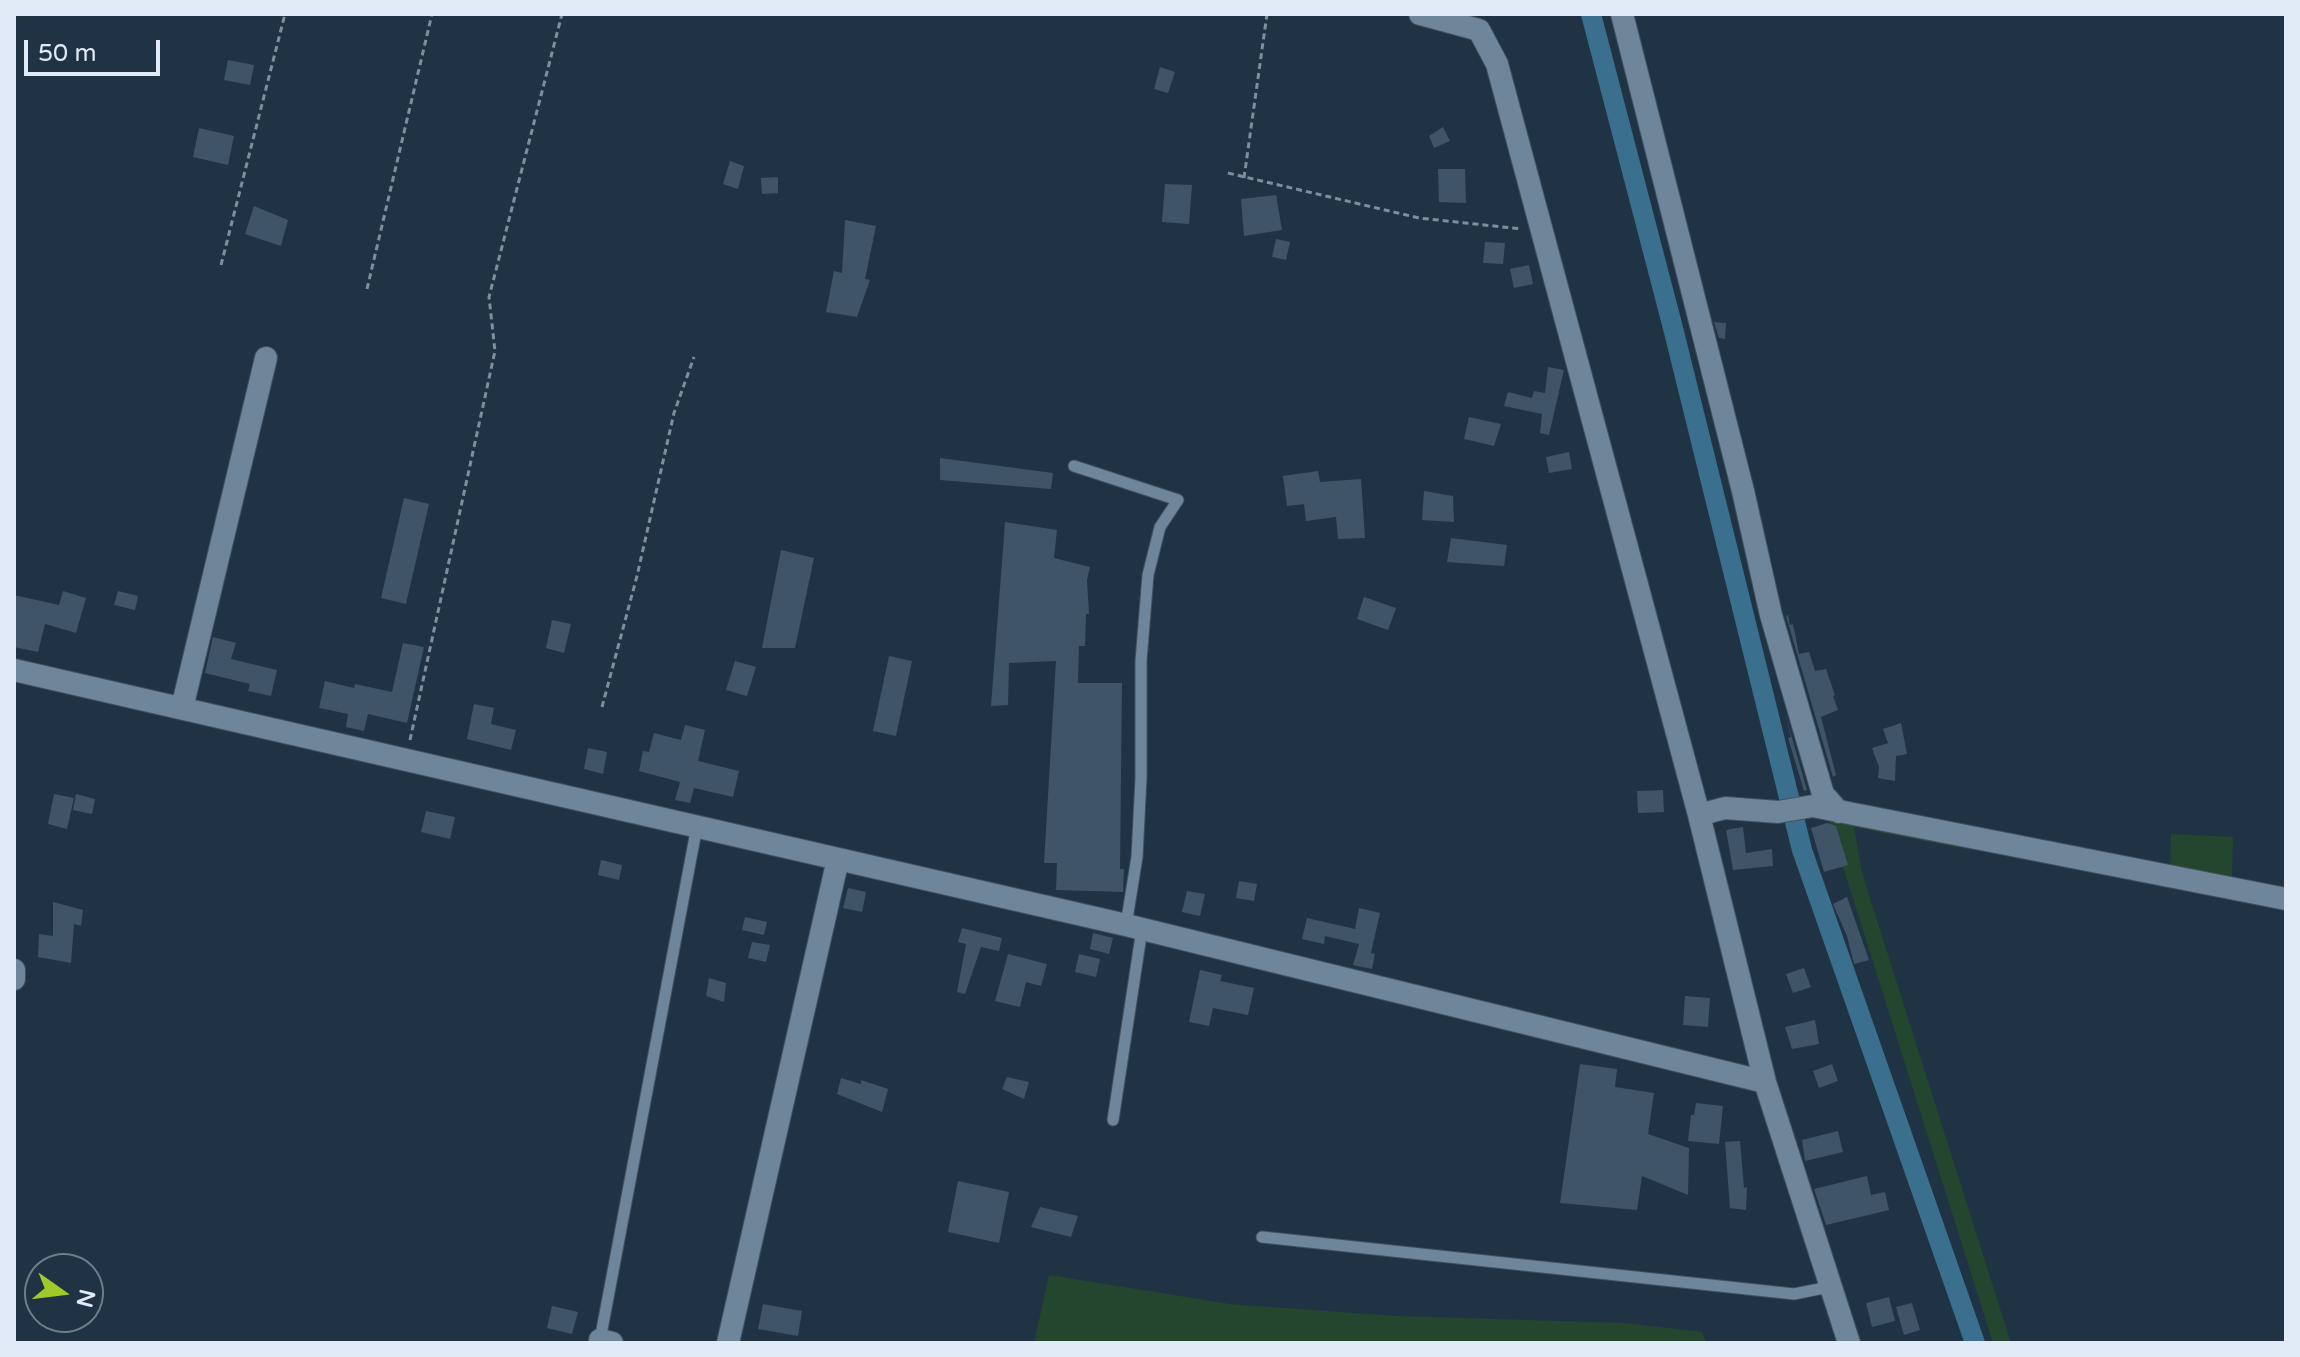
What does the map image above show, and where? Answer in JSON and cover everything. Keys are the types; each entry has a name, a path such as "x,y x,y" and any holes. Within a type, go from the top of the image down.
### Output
{"street":[{"path":"1420,14 1479,30 1497,64 1699,815 1765,1082 1849,1343"},
{"path":"1622,14 1743,491 1771,615 1823,794 1839,812"},
{"path":"182,708 266,358"},
{"path":"14,670 1134,927 1765,1082"},
{"path":"1699,815 1725,808 1778,812 1813,806 2286,899"},
{"path":"728,1343 838,859"},
{"path":"14,970 14,979"}],"lane":[{"path":"1074,466 1178,500 1160,527 1148,575 1141,661 1141,778 1134,927 1113,1120"},
{"path":"606,1341 697,826"},
{"path":"1262,1237 1794,1294 1829,1287"}],"path":[{"path":"221,265 285,14"},
{"path":"367,289 432,14"},
{"path":"406,760 495,351 489,297 562,14"},
{"path":"1244,178 1267,14"},
{"path":"1228,173 1419,218 1542,231"},
{"path":"602,707 637,576 674,413 694,357"}],"green space":[{"path":"1827,816 1980,852 1854,827 1862,873 2011,1343 1993,1343"},
{"path":"2171,834 2233,837 2232,877 2170,865"},
{"path":"1049,1275 1230,1304 1396,1316 1626,1323 1702,1332 1707,1343 1034,1343"}],"building":[{"path":"228,60 254,65 250,85 224,80"},
{"path":"1160,67 1175,72 1168,93 1154,89"},
{"path":"1443,127 1450,141 1434,148 1429,136"},
{"path":"199,128 234,136 228,165 193,157"},
{"path":"730,161 744,166 738,189 723,184"},
{"path":"1438,169 1465,169 1466,203 1439,202"},
{"path":"778,177 778,193 762,194 761,178"},
{"path":"1165,184 1192,185 1189,224 1162,222"},
{"path":"1276,195 1282,230 1244,236 1241,199"},
{"path":"254,206 288,220 281,246 245,234"},
{"path":"845,220 876,226 865,279 870,280 857,317 826,312 834,271 842,273"},
{"path":"1276,239 1290,242 1286,260 1272,257"},
{"path":"1485,242 1505,243 1503,264 1483,263"},
{"path":"1529,265 1533,284 1514,288 1510,269"},
{"path":"1714,322 1726,323 1725,339 1719,338"},
{"path":"1548,367 1564,370 1549,435 1540,433 1542,414 1504,406 1508,392 1532,398 1534,391 1545,393"},
{"path":"1469,417 1501,424 1494,446 1464,439"},
{"path":"1569,452 1572,469 1549,473 1546,457"},
{"path":"940,458 1053,473 1051,489 940,480"},
{"path":"1318,471 1320,482 1361,479 1365,538 1338,539 1336,517 1306,521 1304,504 1287,506 1283,476"},
{"path":"1424,491 1453,496 1454,522 1422,520"},
{"path":"404,498 429,504 406,604 381,598"},
{"path":"1005,522 1057,530 1054,558 1090,567 1087,580 1089,614 1086,614 1085,646 1079,646 1078,683 1122,683 1120,869 1124,869 1123,892 1056,890 1057,863 1044,863 1056,661 1009,663 1008,705 991,706"},
{"path":"1451,538 1507,545 1504,566 1447,562"},
{"path":"781,550 814,558 795,648 762,648"},
{"path":"63,591 86,598 76,633 45,624 38,652 14,647 14,595 59,605"},
{"path":"118,591 138,596 135,610 114,605"},
{"path":"1364,597 1396,608 1388,630 1357,619"},
{"path":"1786,616 1799,654 1809,652 1815,671 1826,669 1835,695 1838,710 1821,717 1836,775 1833,777"},
{"path":"552,620 571,624 564,653 546,648"},
{"path":"213,637 236,643 231,659 277,670 271,696 248,691 250,684 205,673"},
{"path":"403,643 424,647 407,723 368,714 364,731 346,727 348,714 319,708 325,681 392,692"},
{"path":"889,656 912,661 896,736 873,731"},
{"path":"735,661 756,667 747,696 726,690"},
{"path":"474,704 494,708 491,724 516,730 511,750 467,739"},
{"path":"1786,717 1807,790 1804,791 1788,738 1791,737"},
{"path":"1901,723 1907,754 1896,756 1895,781 1878,778 1879,767 1872,748 1888,743 1883,729"},
{"path":"685,725 705,730 698,761 739,771 733,797 694,788 690,803 675,800 680,782 639,771 643,751 649,752 654,733 681,740"},
{"path":"588,748 607,752 603,774 584,769"},
{"path":"1663,790 1664,812 1638,813 1637,791"},
{"path":"54,794 74,798 67,829 48,824"},
{"path":"76,794 95,799 92,814 73,810"},
{"path":"426,811 455,817 450,839 421,832"},
{"path":"1827,823 1836,826 1848,865 1824,872 1811,828"},
{"path":"1743,827 1746,853 1772,849 1773,866 1733,870 1726,830"},
{"path":"601,860 622,865 619,880 598,875"},
{"path":"1239,881 1257,884 1254,901 1236,898"},
{"path":"848,888 866,892 862,912 843,908"},
{"path":"1187,891 1205,894 1200,916 1182,912"},
{"path":"1847,897 1869,960 1854,964 1847,936 1833,904"},
{"path":"53,902 83,910 81,926 74,924 71,963 38,957 39,934 53,936"},
{"path":"1359,908 1380,913 1371,953 1375,954 1372,969 1353,965 1359,944 1325,936 1324,944 1302,939 1307,918 1355,929"},
{"path":"745,917 767,922 764,935 742,930"},
{"path":"962,928 1002,938 999,951 981,947 965,994 957,992 966,944 958,942"},
{"path":"1093,933 1113,938 1109,954 1090,949"},
{"path":"752,942 770,945 766,962 748,958"},
{"path":"1008,954 1047,964 1041,986 1026,982 1020,1007 995,1001"},
{"path":"1079,954 1100,959 1096,977 1075,972"},
{"path":"1804,968 1811,987 1793,993 1786,974"},
{"path":"1200,970 1222,975 1220,981 1254,988 1248,1015 1213,1008 1209,1026 1189,1022"},
{"path":"709,978 726,983 724,1002 706,996"},
{"path":"1685,996 1710,998 1708,1027 1683,1025"},
{"path":"1815,1020 1819,1044 1792,1049 1785,1027"},
{"path":"1580,1064 1617,1069 1615,1087 1654,1093 1648,1134 1689,1148 1688,1195 1642,1176 1637,1210 1560,1203"},
{"path":"1832,1064 1838,1081 1819,1088 1813,1071"},
{"path":"1007,1077 1029,1082 1024,1099 1002,1089"},
{"path":"841,1078 861,1084 861,1080 888,1089 882,1112 837,1094"},
{"path":"1696,1103 1723,1106 1719,1144 1688,1141 1691,1115 1694,1115"},
{"path":"1838,1131 1843,1152 1805,1161 1802,1140"},
{"path":"1740,1141 1744,1188 1747,1187 1746,1210 1730,1208 1725,1142"},
{"path":"1867,1176 1871,1195 1885,1192 1889,1210 1826,1225 1814,1189"},
{"path":"958,1181 1009,1192 999,1243 948,1232"},
{"path":"1040,1207 1078,1216 1071,1237 1031,1227"},
{"path":"1889,1297 1895,1321 1872,1327 1866,1303"},
{"path":"1912,1303 1920,1330 1904,1335 1896,1307"},
{"path":"763,1304 802,1311 798,1336 758,1329"},
{"path":"552,1306 578,1312 572,1334 547,1328"}],"waterway":[{"path":"1591,14 1673,328 1802,850 1975,1343"}]}
